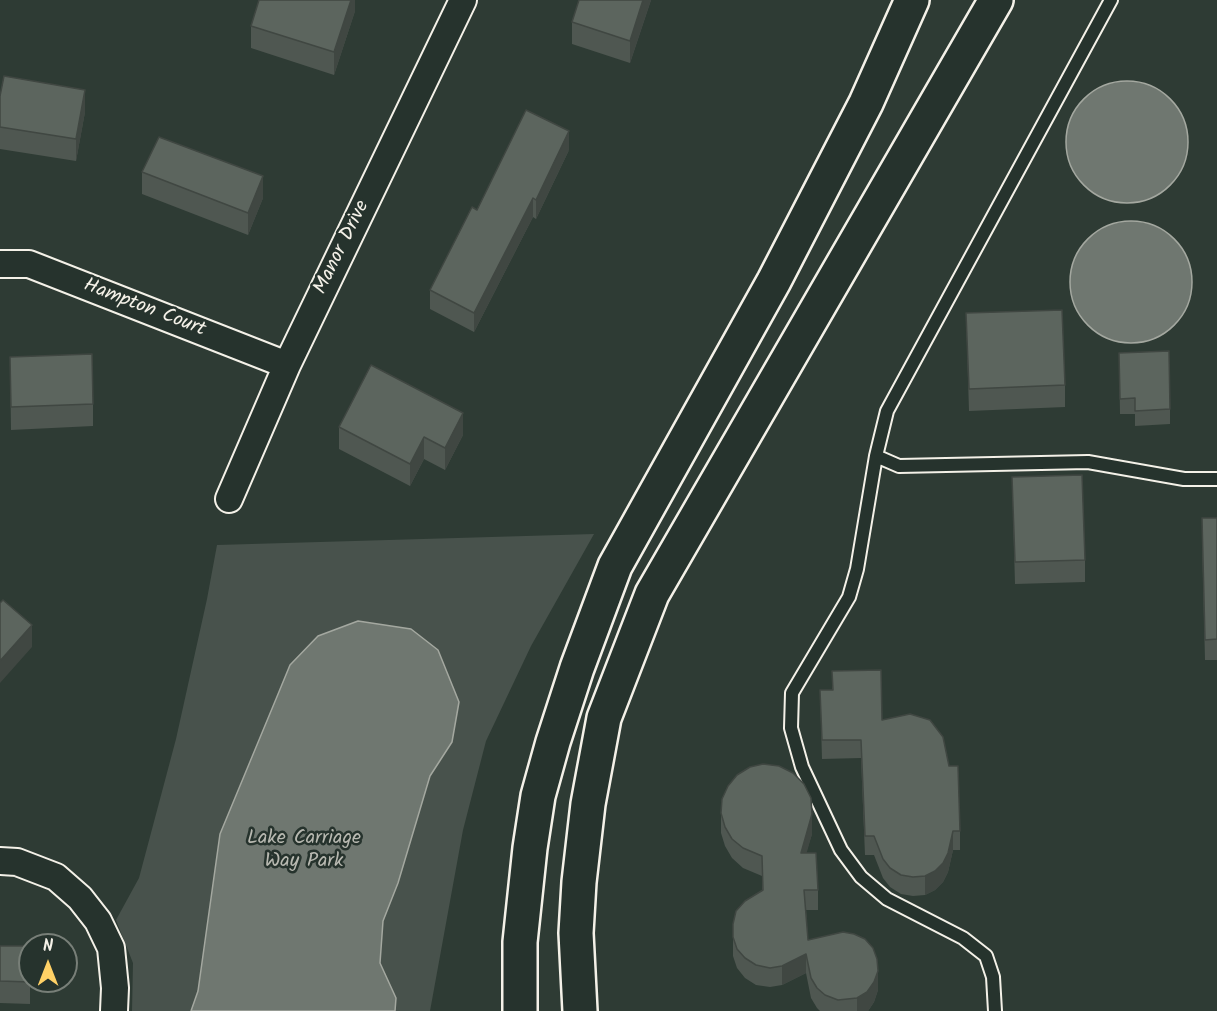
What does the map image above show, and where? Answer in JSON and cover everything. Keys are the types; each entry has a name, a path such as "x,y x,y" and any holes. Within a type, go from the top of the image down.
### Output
{"highway":[{"path":"520,1011 520,942 538,796 577,668 615,566 774,281 867,103 912,0"},
{"path":"580,1011 577,978 577,923 588,804 604,718 652,594 996,0"}],"street":[{"name":"Manor Drive","path":"229,499 287,365 463,0"},
{"name":"Hampton Court","path":"0,264 29,264 287,365"},
{"path":"0,861 17,862 56,877 80,898 98,921 111,948 115,988 114,1011"}],"lane":[{"path":"995,1011 993,977 986,956 963,938 887,899 861,877 842,850 802,767 791,728 792,693 849,597 857,569 876,456 887,411 1111,0"},
{"path":"876,456 899,466 1088,462 1184,479 1217,479"}],"green space":[{"name":"Lake Carriage Way Park","path":"594,534 531,646 486,741 463,830 430,1011 132,1011 133,963 116,920 139,878 176,739 217,545"}],"shaded area":[{"path":"1127,81 1150,86 1161,91 1170,99 1178,108 1183,119 1188,142 1183,165 1178,176 1170,185 1161,193 1150,198 1127,203 1104,198 1093,193 1084,185 1076,176 1071,165 1066,142 1071,119 1076,108 1084,99 1093,91 1104,86"},
{"path":"1131,221 1154,225 1174,239 1188,259 1192,282 1188,305 1174,325 1154,339 1131,343 1108,339 1088,325 1074,305 1070,282 1074,259 1088,239 1108,225"},
{"path":"358,621 411,629 438,650 459,702 452,742 430,776 398,883 383,921 380,963 396,998 395,1011 191,1011 198,991 220,834 290,665 318,636"}],"building":[{"path":"259,0 351,0 334,52 251,26"},
{"path":"579,0 643,0 630,41 572,22"},
{"path":"4,76 85,90 76,139 0,127 0,96"},
{"path":"526,110 569,131 536,200 533,198 474,313 430,290 472,207 477,210"},
{"path":"159,137 263,176 248,213 142,172"},
{"path":"1062,310 1065,385 969,389 966,313"},
{"path":"1169,351 1170,409 1135,411 1135,398 1120,399 1119,353"},
{"path":"92,354 93,404 11,407 10,357"},
{"path":"371,365 463,413 445,448 424,437 410,464 339,427"},
{"path":"1082,475 1085,560 1015,562 1012,477"},
{"path":"1202,518 1217,518 1217,639 1205,640"},
{"path":"3,600 32,625 0,661 0,603"},
{"path":"881,670 882,720 910,714 930,720 943,737 949,766 958,766 960,831 953,831 943,863 935,871 925,876 901,875 890,868 883,859 874,836 865,836 861,740 822,740 820,690 833,690 832,671"},
{"path":"763,764 779,766 793,773 804,784 811,798 812,814 801,853 816,853 818,890 804,890 808,940 843,932 865,939 873,948 878,971 867,992 857,998 838,1000 825,995 811,978 806,954 782,966 770,968 756,965 737,949 733,937 736,911 745,901 763,890 762,856 743,848 732,839 721,813 722,799 728,786 737,775 750,767"},
{"path":"0,946 18,946 18,982 0,981"}]}
